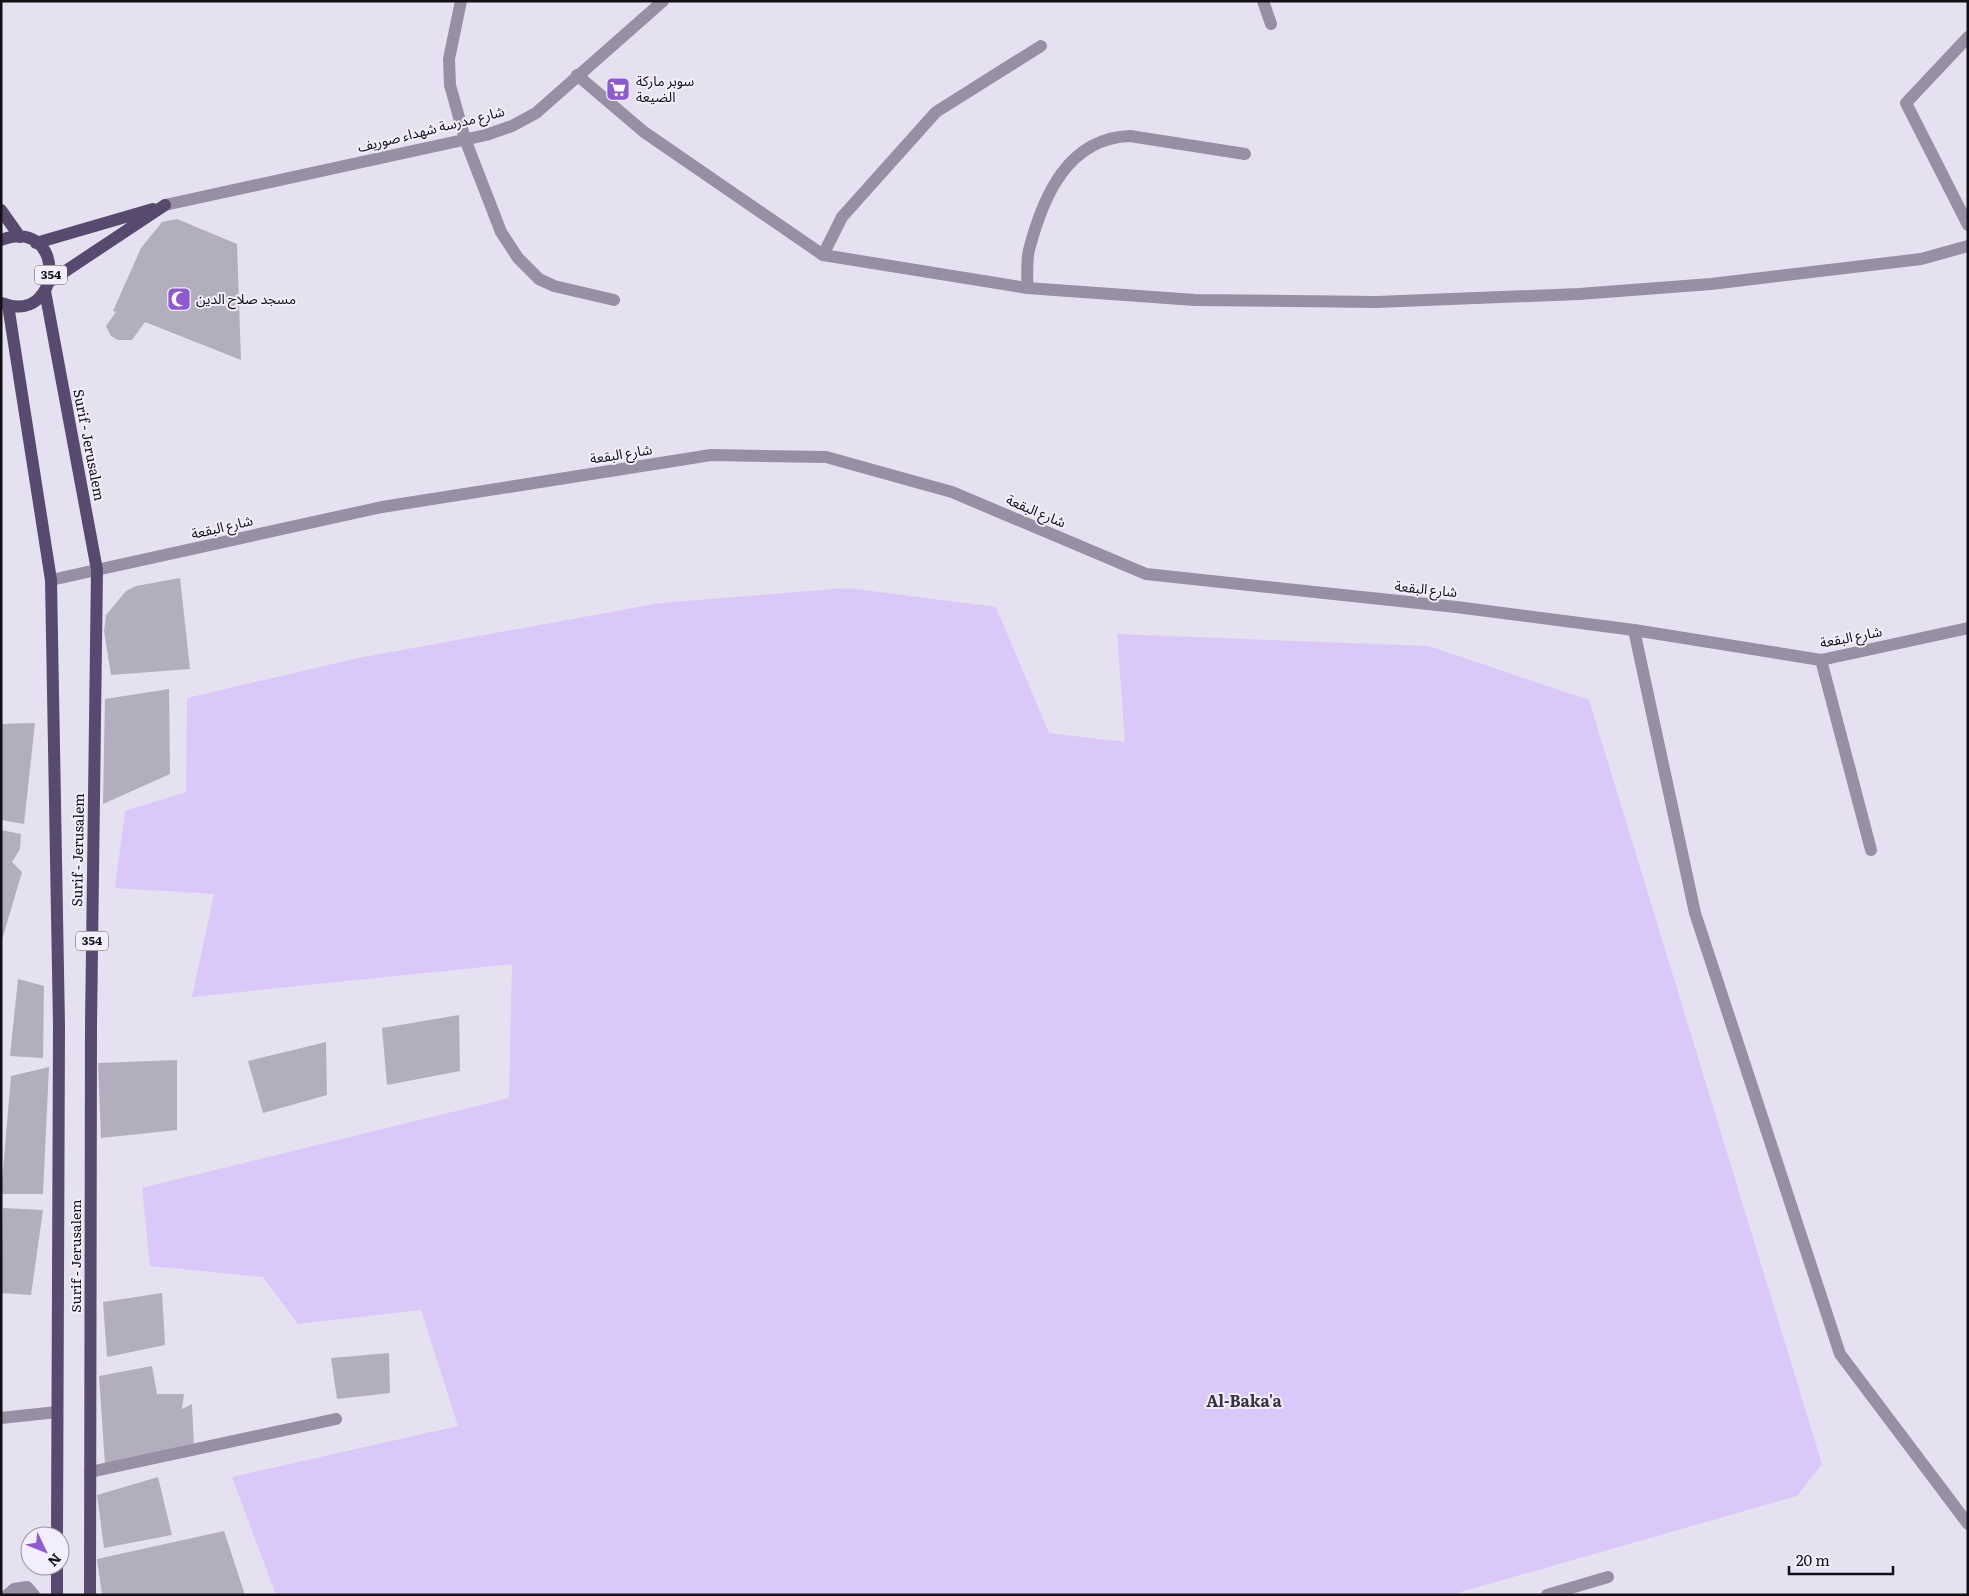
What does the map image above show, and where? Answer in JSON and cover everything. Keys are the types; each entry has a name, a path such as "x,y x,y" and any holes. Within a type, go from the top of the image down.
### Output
{"main road":[{"path":"1,210 20,236 36,243 165,205"},
{"path":"47,287 165,205"},
{"path":"1,240 20,236"},
{"name":"354","path":"5,304 28,304 47,287 51,265 48,256 36,243"},
{"name":"Surif - Jerusalem","path":"47,287 97,570 91,1026 90,1595"},
{"name":"Surif - Jerusalem","path":"5,304 51,580 59,1026 57,1526"},
{"path":"57,1576 57,1595"}],"street":[{"path":"461,1 449,59 450,85 465,139 501,232 518,258 533,274 545,282 614,300"},
{"name":"شارع مدرسة شهداء صوريف","path":"165,205 465,139 512,126 536,113 663,1"},
{"path":"1263,1 1270,24"},
{"path":"1968,37 1906,103 1968,225"},
{"path":"823,255 842,217 936,112 1041,46"},
{"path":"577,75 644,132 823,255 1027,288 1195,300 1338,302 1579,294 1711,284 1921,259 1968,246"},
{"path":"1027,288 1029,251 1053,185 1066,167 1092,144 1115,136 1130,136 1245,154"},
{"name":"شارع البقعة","path":"51,580 382,506 711,455 826,457 952,492 1146,574 1456,608 1634,630 1821,660 1968,628"},
{"path":"1634,630 1694,913 1840,1354 1968,1524"},
{"path":"1821,660 1871,850"},
{"path":"1,1418 57,1412"},
{"path":"90,1472 336,1419"},
{"path":"1547,1595 1608,1577"},
{"path":"7,1595 14,1589 26,1587 34,1595"}],"shaded area":[{"path":"848,588 996,607 1049,733 1125,742 1117,634 1428,646 1589,700 1822,1464 1797,1496 1450,1595 276,1595 232,1477 458,1426 421,1310 298,1324 263,1277 150,1266 142,1188 509,1098 512,964 192,997 214,894 115,888 125,811 186,792 187,698 358,658 660,603"}],"building":[{"name":"مسجد صلاح الدين","path":"177,219 237,244 241,360 145,322 132,340 118,340 111,336 106,326 116,312 113,311 141,248 162,222"},
{"path":"180,578 190,669 111,675 104,631 106,615 126,591 136,586"},
{"path":"169,689 170,774 103,804 105,699"},
{"path":"35,723 24,824 1,820 1,724"},
{"path":"1,830 21,834 20,849 12,862 22,872 2,940"},
{"path":"18,979 44,986 43,1058 10,1056"},
{"path":"459,1015 460,1071 387,1085 382,1028"},
{"path":"326,1042 327,1095 263,1113 248,1061"},
{"path":"177,1060 177,1130 101,1138 98,1063"},
{"path":"49,1067 43,1194 1,1194 11,1076"},
{"path":"3,1208 43,1210 31,1295 1,1293"},
{"path":"162,1293 165,1345 107,1357 103,1302"},
{"path":"389,1353 390,1393 337,1399 331,1358"},
{"path":"152,1366 157,1394 184,1394 182,1409 192,1404 194,1449 105,1465 99,1376"},
{"path":"158,1477 172,1535 104,1548 97,1495"},
{"path":"224,1531 245,1595 102,1595 97,1559"}],"place":[{"name":"سوبر ماركة الضيعة","path":"618,89"},
{"name":"مسجد صلاح الدين","path":"179,299"}],"district":[{"name":"Al-Baka'a","path":"1244,1401"}]}
